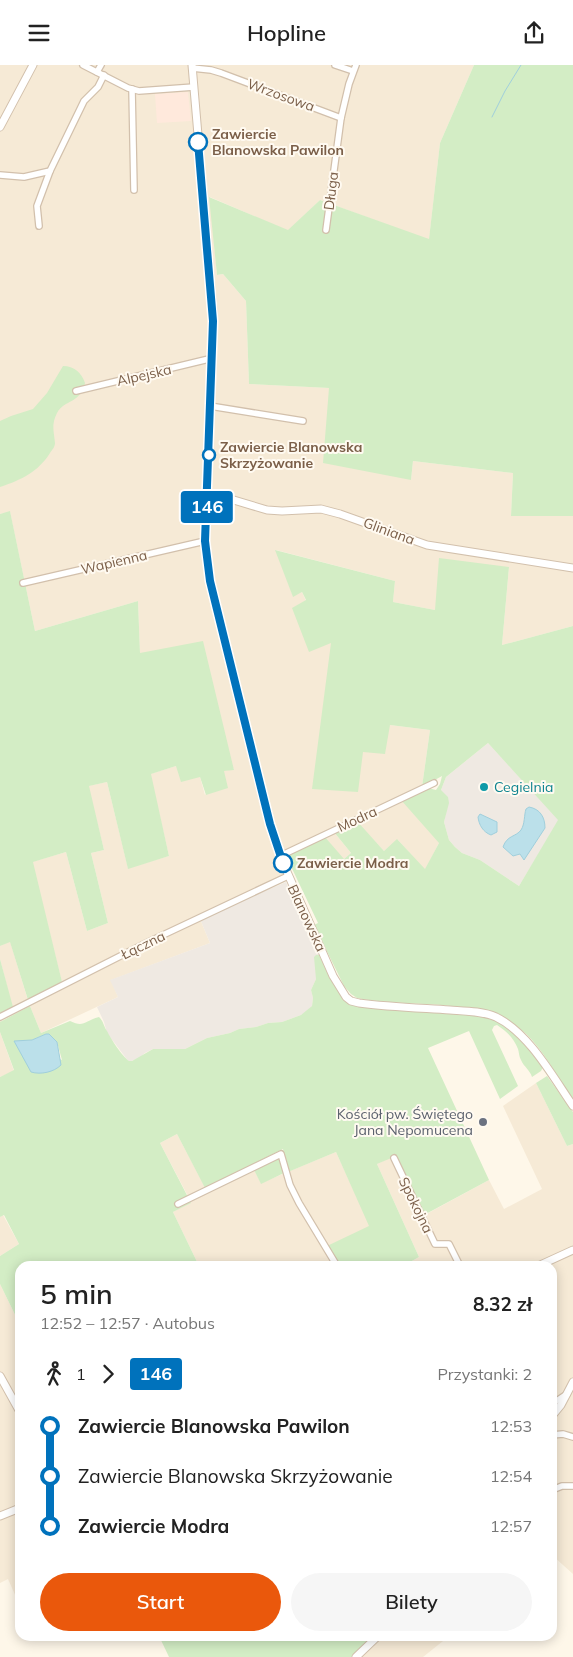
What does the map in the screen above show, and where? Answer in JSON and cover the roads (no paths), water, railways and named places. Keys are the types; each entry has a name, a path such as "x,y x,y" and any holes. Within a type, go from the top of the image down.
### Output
{"street":[{"path":"0,127 33,65"},
{"path":"83,65 139,91 194,87"},
{"path":"98,72 101,65"},
{"path":"335,65 353,71"},
{"name":"Długa","path":"326,230 341,118 349,83 356,65"},
{"name":"Blanowska","path":"192,67 212,298 212,359 205,541 210,585 268,816 280,856 333,976 350,1001 365,1004 476,1012 498,1018 513,1029 539,1057 573,1106"},
{"name":"Wrzosowa","path":"192,67 221,73 341,118"},
{"path":"39,227 37,206 50,171 84,101 98,87 104,75"},
{"path":"132,89 134,190"},
{"path":"0,175 24,177 50,171"},
{"name":"Alpejska","path":"76,391 212,359"},
{"path":"210,406 303,421"},
{"name":"Gliniana","path":"207,492 267,510 321,509 427,545 573,568"},
{"name":"Wapienna","path":"23,583 205,541"},
{"name":"Modra","path":"280,856 434,783"},
{"name":"Łączna","path":"0,1017 146,943 288,876"},
{"path":"178,1204 281,1153 290,1185 334,1261"},
{"name":"Spokojna","path":"394,1158 435,1244 448,1244 457,1261"},
{"path":"549,1261 573,1250"},
{"path":"0,1376 15,1403"},
{"path":"557,1409 573,1382"},
{"path":"557,1401 568,1393"},
{"path":"557,1435 573,1437"},
{"path":"557,1488 573,1486"},
{"path":"0,1516 15,1510"},
{"path":"356,1657 373,1641"}],"water":[{"path":"529,807 541,814 545,828 524,860 520,854 513,856 503,847 509,838 521,830 526,809"},
{"path":"480,814 497,822 497,832 491,835 484,830 480,825 478,817"},
{"path":"49,1034 57,1042 61,1065 47,1072 31,1072 14,1041 32,1040"}],"waterway":[{"path":"492,117 521,65"}],"place":[{"name":"Zawiercie Blanowska Pawilon","path":"198,142"},
{"name":"Zawiercie Blanowska Skrzyżowanie","path":"209,455"},
{"name":"Cegielnia","path":"484,787"},
{"name":"Zawiercie Modra","path":"283,863"},
{"name":"Kościół pw. Świętego Jana Nepomucena","path":"483,1122"}]}
